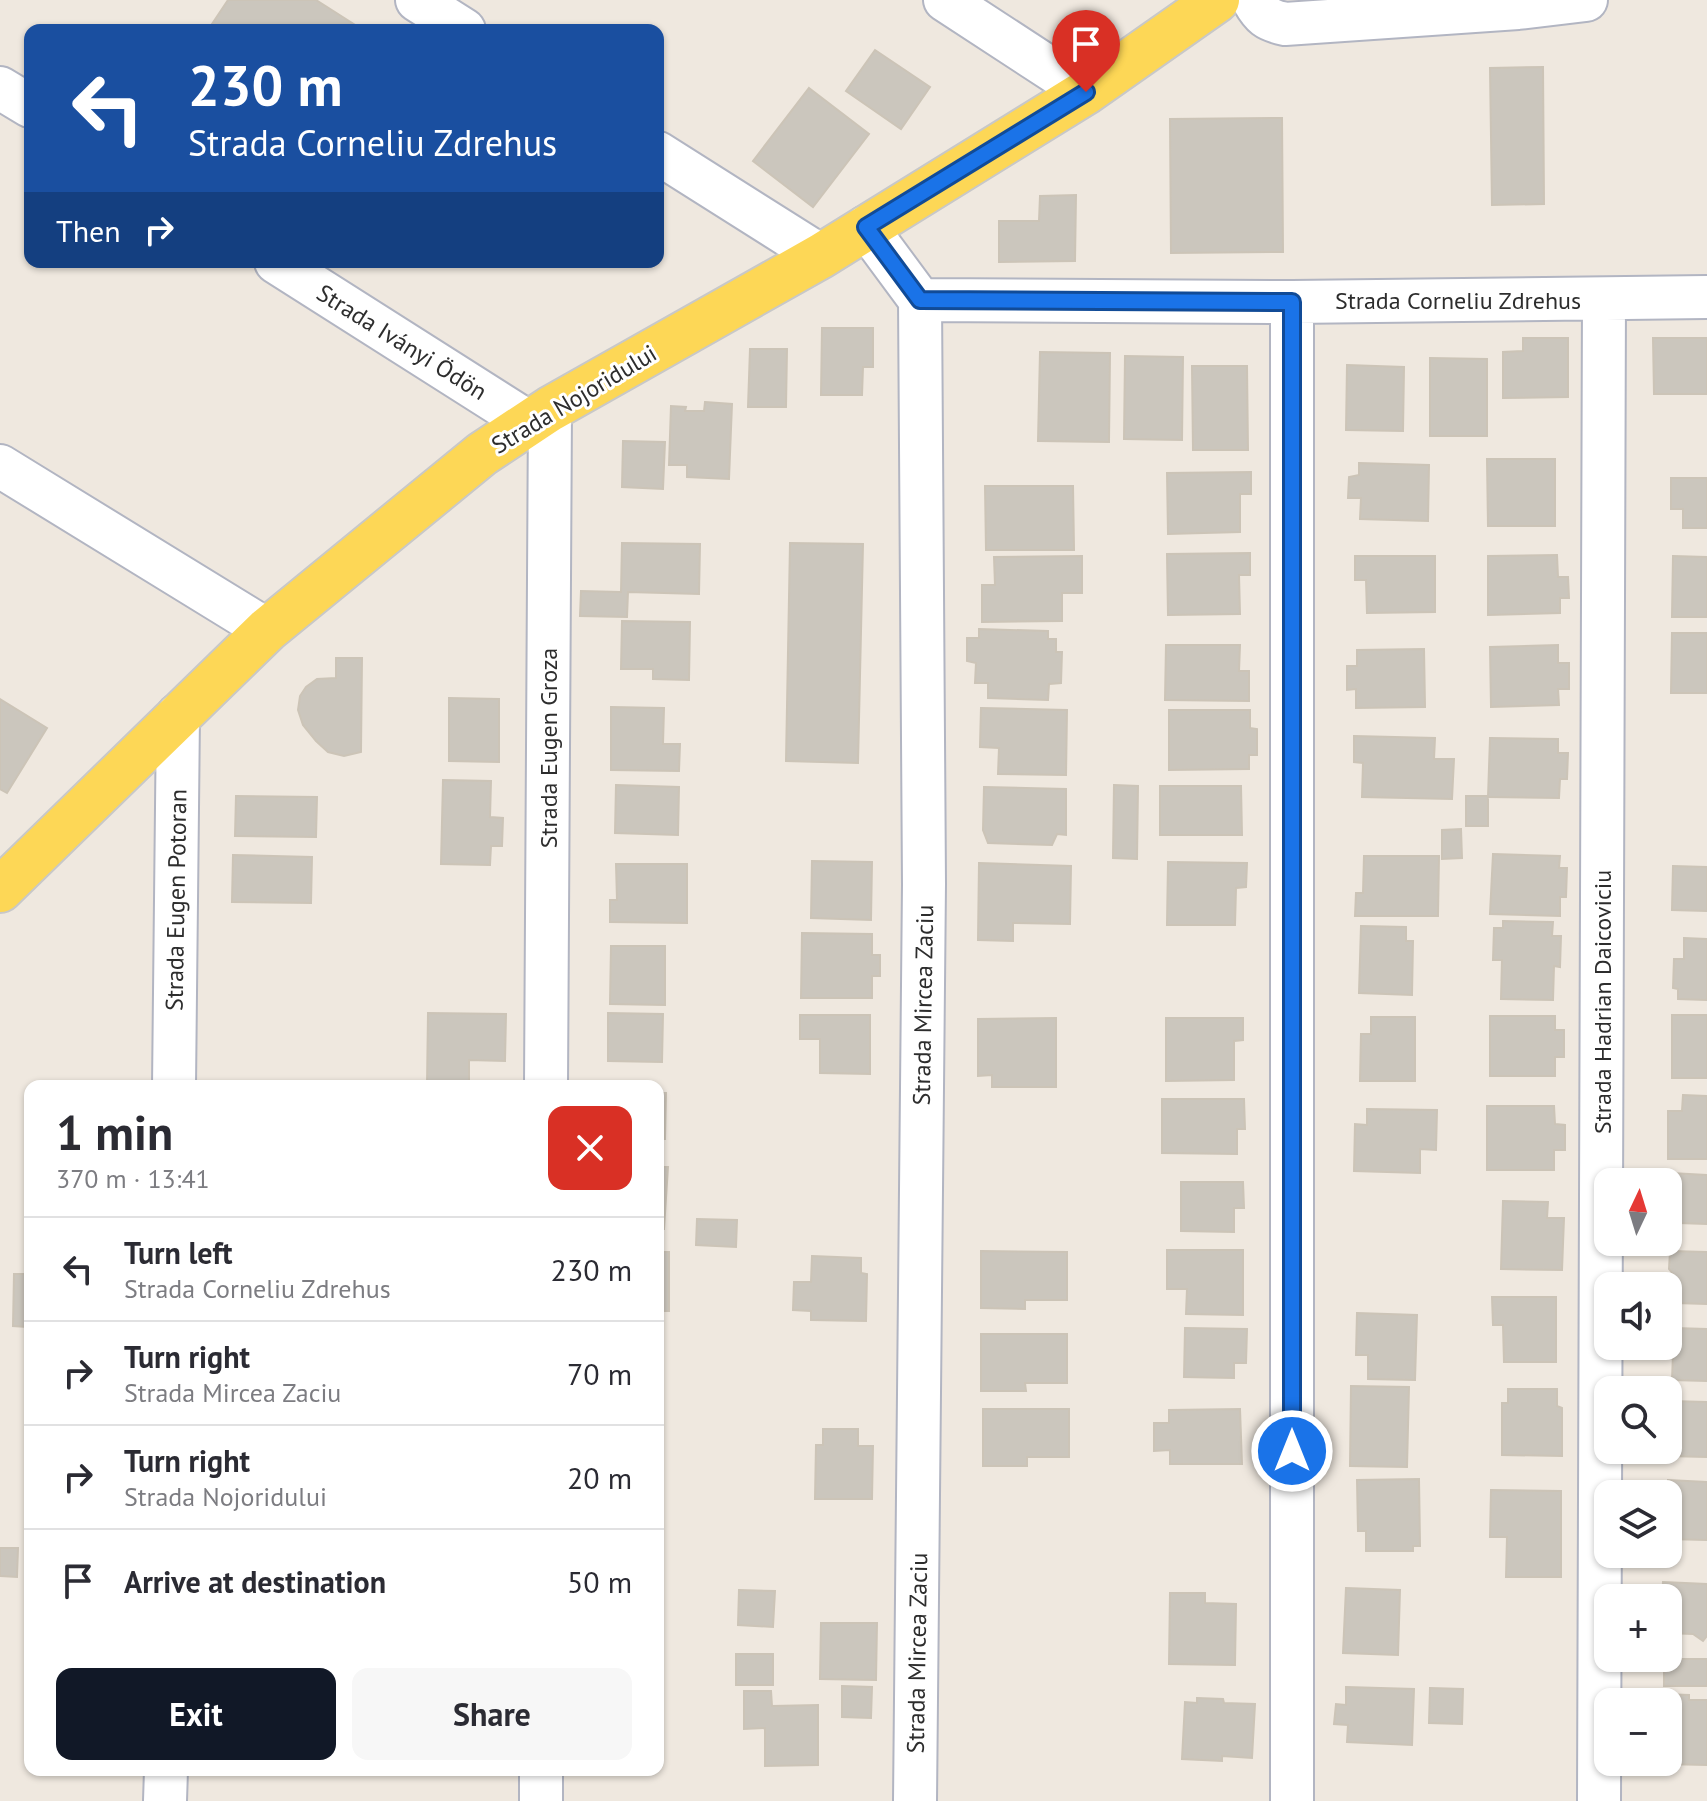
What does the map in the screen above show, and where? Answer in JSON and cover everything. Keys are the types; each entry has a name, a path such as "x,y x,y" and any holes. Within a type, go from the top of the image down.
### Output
{"main road":[{"name":"Strada Nojoridului","path":"0,890 267,630 482,454 539,415 821,256 1086,92 1217,0"}],"street":[{"path":"417,0 455,24"},
{"path":"945,0 1086,92"},
{"path":"1253,0 1267,20 1285,24 1518,8 1586,0"},
{"path":"0,88 24,102"},
{"path":"664,157 821,256"},
{"path":"866,227 920,300"},
{"name":"Strada Iványi Ödön","path":"286,268 539,415"},
{"name":"Strada Corneliu Zdrehus","path":"920,300 1292,302 1707,297"},
{"name":"Strada Hadrian Daicoviciu","path":"1599,1801 1604,299"},
{"name":"Strada Mircea Zaciu","path":"915,1801 924,884 920,300"},
{"path":"1292,302 1292,1801"},
{"name":"Strada Eugen Groza","path":"539,415 546,1080"},
{"path":"0,466 267,630"},
{"name":"Strada Eugen Potoran","path":"174,1080 178,715"},
{"path":"165,1801 166,1776"},
{"path":"541,1776 541,1801"}],"building":[{"path":"228,0 316,0 354,24 212,24"},
{"path":"875,50 930,87 901,129 846,91"},
{"path":"1543,67 1544,204 1492,205 1490,68"},
{"path":"809,88 869,134 813,207 753,161"},
{"path":"1282,118 1283,252 1171,253 1170,119"},
{"path":"1076,195 1075,261 999,262 999,221 1039,221 1040,196"},
{"path":"822,328 873,328 873,367 863,367 862,395 821,395"},
{"path":"1523,338 1568,338 1568,397 1503,398 1503,352 1523,351"},
{"path":"1653,338 1707,338 1707,394 1654,394"},
{"path":"750,349 787,349 786,407 748,407"},
{"path":"1040,352 1110,353 1109,442 1038,441"},
{"path":"1125,356 1183,357 1182,440 1124,439"},
{"path":"1430,358 1487,359 1487,436 1430,436"},
{"path":"1347,365 1404,367 1403,431 1346,430"},
{"path":"1192,366 1247,366 1248,450 1193,450"},
{"path":"705,402 732,404 729,479 687,477 687,465 669,465 671,406 686,407 685,411 704,411"},
{"path":"623,441 665,442 663,489 622,487"},
{"path":"1487,459 1555,459 1555,526 1488,526"},
{"path":"1359,463 1429,465 1428,521 1360,519 1361,498 1348,498 1349,477 1359,475"},
{"path":"1251,472 1251,494 1240,494 1240,532 1168,534 1167,473"},
{"path":"1671,478 1707,478 1707,528 1683,528 1683,509 1671,509"},
{"path":"985,486 1073,486 1074,550 986,550"},
{"path":"622,543 700,544 699,594 628,592 627,617 580,616 581,591 621,592"},
{"path":"790,543 863,544 858,763 786,761"},
{"path":"1250,553 1250,575 1239,575 1240,614 1168,615 1167,554"},
{"path":"1557,555 1558,577 1568,577 1569,598 1560,598 1560,613 1488,615 1488,556"},
{"path":"1082,556 1082,593 1062,593 1062,621 982,622 982,585 995,585 994,557"},
{"path":"1355,556 1435,556 1435,612 1367,613 1366,580 1355,580"},
{"path":"1673,556 1707,557 1707,617 1672,617"},
{"path":"622,621 690,622 689,680 653,679 653,669 621,669"},
{"path":"979,629 1048,631 1048,639 1056,639 1056,652 1062,652 1061,683 1049,684 1048,700 988,698 988,683 975,683 976,663 967,661 967,638 979,638"},
{"path":"1672,633 1707,633 1707,693 1671,693"},
{"path":"1166,645 1240,645 1239,671 1249,671 1249,701 1165,700"},
{"path":"1558,645 1558,663 1569,663 1569,689 1558,689 1559,705 1491,707 1490,647"},
{"path":"1424,649 1425,707 1356,708 1356,689 1347,690 1347,666 1357,666 1357,650"},
{"path":"336,658 362,658 361,752 344,756 328,752 316,741 303,725 298,710 300,696 306,687 317,679 336,678"},
{"path":"449,698 499,699 499,762 449,761"},
{"path":"0,699 47,728 7,793 0,789"},
{"path":"611,707 664,708 663,744 680,744 679,771 611,770"},
{"path":"981,708 1067,710 1066,775 998,774 999,748 980,747"},
{"path":"1169,710 1250,710 1250,728 1257,729 1257,755 1249,755 1249,769 1169,770"},
{"path":"1354,736 1435,738 1434,759 1454,759 1452,799 1362,797 1363,763 1354,762"},
{"path":"1490,738 1558,739 1558,753 1568,753 1567,779 1560,779 1559,798 1488,797"},
{"path":"443,780 491,781 490,817 503,818 502,846 491,846 490,865 441,864"},
{"path":"616,785 679,787 678,835 615,833"},
{"path":"1114,785 1138,786 1137,859 1113,858"},
{"path":"1160,786 1241,786 1242,835 1160,835"},
{"path":"984,787 1066,789 1066,835 1057,834 1052,845 988,843 983,830"},
{"path":"236,796 317,797 316,837 235,836"},
{"path":"1466,796 1488,796 1488,826 1466,826"},
{"path":"1461,829 1462,858 1442,859 1442,830"},
{"path":"1493,854 1560,856 1559,868 1567,868 1566,897 1560,897 1560,916 1490,914"},
{"path":"233,855 312,857 311,903 232,902"},
{"path":"1364,856 1439,856 1438,916 1355,916 1356,893 1363,893"},
{"path":"812,861 872,862 871,920 811,918"},
{"path":"1168,862 1247,863 1246,887 1236,888 1235,925 1167,925"},
{"path":"979,863 1071,866 1070,924 1013,923 1013,941 978,940"},
{"path":"616,864 687,864 687,923 610,922 610,900 617,900"},
{"path":"1673,866 1707,867 1707,911 1672,910"},
{"path":"1503,921 1553,922 1552,936 1561,936 1560,967 1554,966 1553,1000 1501,999 1502,960 1493,960 1494,928 1503,928"},
{"path":"1361,926 1406,927 1406,941 1413,941 1412,995 1359,993"},
{"path":"802,933 872,934 872,955 880,955 880,976 872,976 872,998 801,998"},
{"path":"1684,938 1707,939 1707,1000 1678,999 1678,989 1673,988 1674,959 1684,959"},
{"path":"611,946 665,946 665,1005 610,1004"},
{"path":"428,1013 506,1014 505,1061 469,1060 469,1080 427,1080"},
{"path":"608,1013 663,1014 662,1062 608,1061"},
{"path":"800,1015 870,1015 870,1074 820,1073 820,1039 800,1039"},
{"path":"1672,1015 1707,1015 1707,1078 1672,1078"},
{"path":"1490,1016 1555,1016 1555,1030 1564,1030 1564,1057 1555,1057 1555,1076 1490,1076"},
{"path":"1371,1017 1415,1017 1415,1081 1360,1081 1361,1034 1371,1034"},
{"path":"1056,1018 1056,1087 992,1087 992,1075 978,1076 978,1019"},
{"path":"1166,1018 1243,1018 1243,1040 1234,1041 1234,1080 1166,1081"},
{"path":"664,1093 666,1093 665,1139"},
{"path":"1683,1095 1707,1096 1707,1159 1668,1159 1668,1111 1682,1111"},
{"path":"1162,1099 1244,1099 1245,1129 1237,1129 1237,1154 1162,1153"},
{"path":"1487,1106 1554,1106 1555,1124 1565,1125 1565,1150 1554,1150 1554,1170 1487,1170"},
{"path":"1367,1109 1437,1110 1436,1150 1420,1149 1420,1173 1354,1171 1355,1124 1367,1125"},
{"path":"664,1167 668,1167 664,1229"},
{"path":"1682,1174 1707,1175 1707,1224 1682,1223"},
{"path":"1181,1182 1243,1182 1244,1208 1234,1208 1234,1232 1181,1231"},
{"path":"1503,1201 1548,1202 1547,1218 1564,1218 1562,1270 1501,1269"},
{"path":"697,1219 737,1220 736,1247 696,1245"},
{"path":"1167,1250 1243,1250 1243,1315 1186,1314 1187,1289 1167,1289"},
{"path":"981,1251 1067,1252 1067,1300 1025,1300 1025,1309 981,1308"},
{"path":"1682,1251 1707,1252 1707,1304 1682,1303 1682,1272 1669,1269 1670,1256 1682,1256"},
{"path":"664,1252 669,1252 669,1311 664,1311"},
{"path":"812,1256 861,1258 861,1273 867,1274 866,1321 811,1320 811,1311 793,1310 794,1282 811,1282"},
{"path":"14,1274 24,1274 24,1327 13,1326"},
{"path":"1492,1297 1556,1297 1556,1362 1504,1362 1503,1325 1493,1325"},
{"path":"1357,1313 1417,1315 1415,1380 1368,1379 1368,1355 1356,1355"},
{"path":"1185,1328 1247,1329 1246,1363 1234,1363 1234,1378 1184,1377"},
{"path":"1682,1328 1707,1329 1707,1381 1682,1380 1682,1376 1672,1376 1673,1360 1682,1360"},
{"path":"981,1334 1067,1334 1067,1383 1025,1383 1026,1391 981,1391"},
{"path":"1351,1386 1409,1387 1407,1467 1350,1466"},
{"path":"1508,1389 1557,1389 1557,1406 1562,1408 1562,1456 1502,1455 1502,1403 1508,1403"},
{"path":"1682,1401 1707,1402 1707,1457 1682,1456"},
{"path":"983,1409 1069,1409 1069,1457 1027,1457 1027,1466 983,1466"},
{"path":"1240,1409 1242,1464 1170,1464 1170,1450 1154,1451 1154,1423 1169,1423 1169,1410"},
{"path":"823,1429 858,1429 858,1446 873,1446 872,1499 815,1499 816,1445 823,1445"},
{"path":"1419,1479 1420,1546 1413,1546 1413,1551 1366,1551 1366,1531 1358,1531 1357,1480"},
{"path":"1682,1481 1707,1482 1707,1540 1682,1539"},
{"path":"1491,1490 1561,1491 1561,1577 1506,1577 1507,1537 1490,1537"},
{"path":"0,1548 18,1548 17,1577 0,1576"},
{"path":"1663,1582 1707,1584 1707,1636 1703,1641 1693,1634 1682,1634 1682,1584"},
{"path":"1346,1588 1400,1590 1398,1655 1343,1653"},
{"path":"739,1590 775,1591 773,1627 738,1625"},
{"path":"1170,1593 1205,1593 1205,1603 1236,1604 1235,1665 1169,1664"},
{"path":"821,1623 877,1623 876,1680 820,1679"},
{"path":"736,1654 773,1654 773,1685 736,1685"},
{"path":"1682,1659 1707,1659 1707,1686 1664,1686 1664,1672 1682,1672"},
{"path":"842,1686 872,1687 871,1718 842,1717"},
{"path":"1346,1687 1414,1689 1412,1745 1347,1742 1348,1725 1334,1724 1336,1704 1346,1705"},
{"path":"1430,1688 1463,1689 1462,1724 1429,1723"},
{"path":"744,1691 771,1691 772,1706 818,1705 818,1765 765,1766 765,1728 744,1729"},
{"path":"1682,1695 1689,1695 1689,1700 1707,1700 1707,1765 1682,1764"},
{"path":"1197,1698 1255,1704 1252,1758 1222,1756 1222,1761 1182,1759 1185,1702 1197,1703"}],"route":[{"path":"1086,92 866,227 920,300 1292,302 1292,1451"}]}
